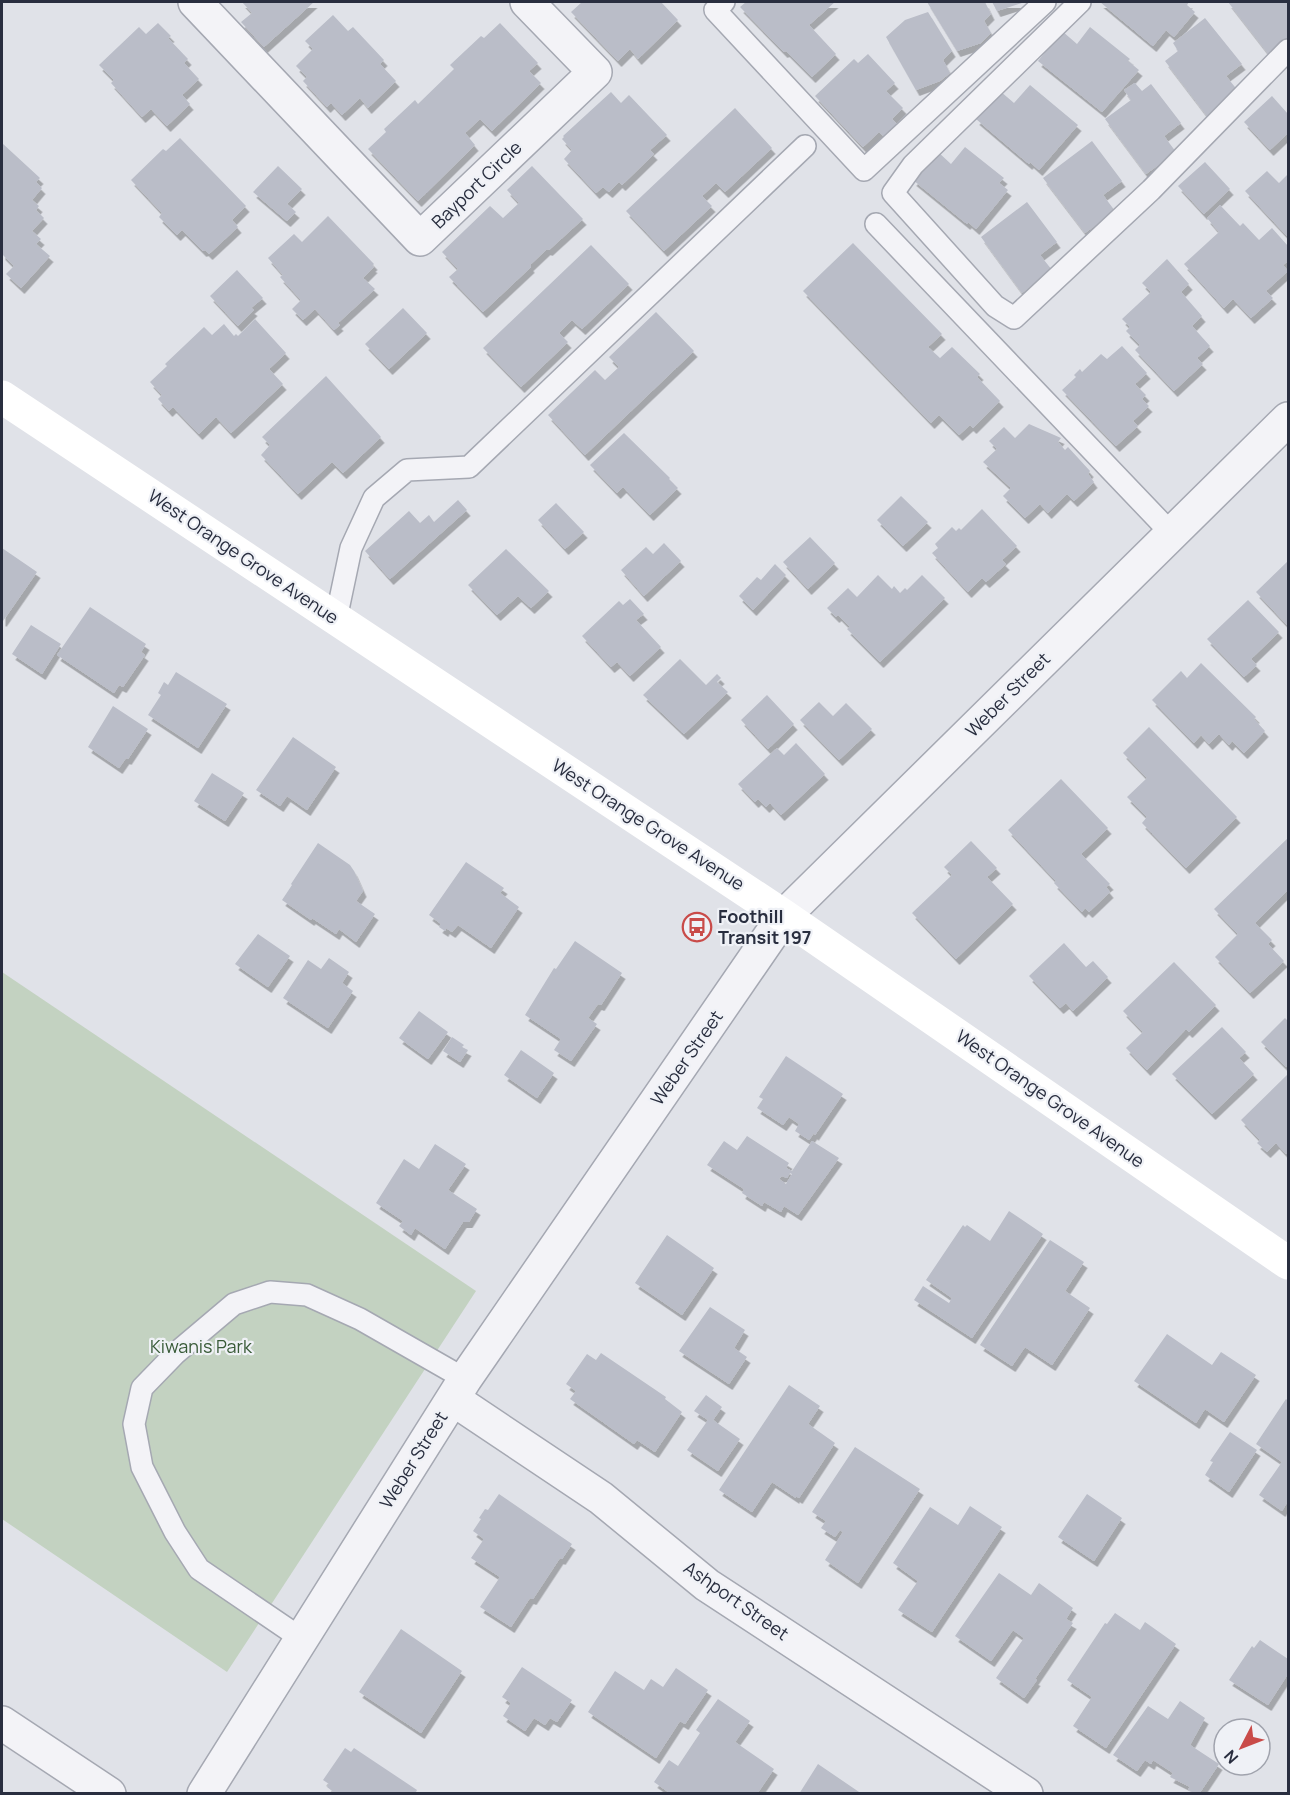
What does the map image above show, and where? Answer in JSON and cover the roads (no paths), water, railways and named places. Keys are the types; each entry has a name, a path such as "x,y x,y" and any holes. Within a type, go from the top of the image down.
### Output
{"street":[{"name":"Bayport Circle","path":"195,2 420,239 595,72 527,2"},
{"name":"West Orange Grove Avenue","path":"2,397 784,916 1288,1263"},
{"name":"Weber Street","path":"204,1794 459,1389 784,916 1288,418"},
{"name":"Ashport Street","path":"459,1389 601,1498 707,1585 1026,1794"},
{"path":"2,1723 109,1794"}],"lane":[{"path":"724,2 715,10 864,170 1045,2"},
{"path":"1080,2 913,165 893,193 995,306 1014,318 1151,190 1288,50"},
{"path":"336,619 351,548 374,498 407,470 469,467 805,146"},
{"path":"876,225 1172,534"},
{"path":"302,1639 199,1569 175,1532 142,1467 134,1424 142,1388 176,1353 234,1304 270,1292 307,1295 360,1319 459,1389"}],"place":[{"name":"Foothill Transit 197","path":"697,927"}],"park label":[{"name":"Kiwanis Park","path":"201,1347"}]}
